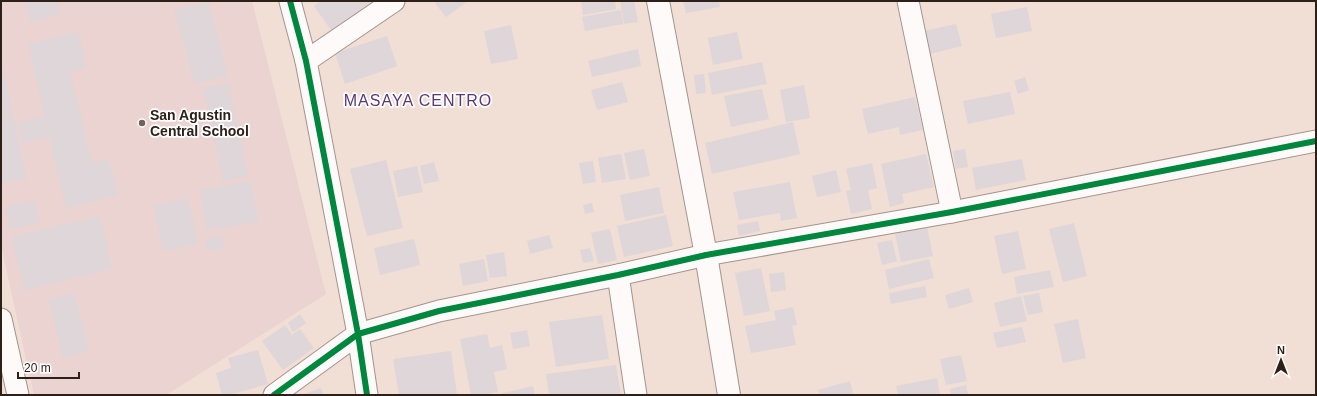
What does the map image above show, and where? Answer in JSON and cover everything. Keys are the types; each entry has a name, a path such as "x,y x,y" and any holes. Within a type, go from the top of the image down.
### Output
{"main road":[{"path":"658,1 706,255 729,395"}],"street":[{"path":"290,1 306,61 358,334 367,395"},
{"path":"306,61 394,1"},
{"path":"908,1 952,212"},
{"path":"274,395 358,334 439,311 618,275 706,255 952,212 1316,141"},
{"path":"618,275 636,395"},
{"path":"1,319 18,395"}],"shaded area":[{"name":"San Agustin Central School","path":"1,1 252,1 326,294 166,395 34,395 1,245"}],"building":[{"path":"24,1 57,1 61,13 31,22"},
{"path":"208,1 228,75 195,84 174,10"},
{"path":"321,1 373,1 331,30 314,6"},
{"path":"438,1 468,1 446,17 435,3"},
{"path":"581,1 615,1 616,9 583,15"},
{"path":"620,1 634,1 638,22 624,24"},
{"path":"683,1 719,1 720,7 686,13"},
{"path":"1027,7 1032,31 996,38 991,14"},
{"path":"621,10 623,24 585,31 582,17"},
{"path":"956,24 962,46 930,54 924,31"},
{"path":"511,25 518,59 491,64 484,31"},
{"path":"78,32 86,68 70,72 92,163 109,159 118,195 66,208 49,137 23,143 18,122 45,116 28,44"},
{"path":"737,32 743,59 713,65 708,38"},
{"path":"387,36 397,66 345,84 335,53"},
{"path":"638,49 641,66 592,77 588,61"},
{"path":"762,62 767,84 712,95 708,73"},
{"path":"1,68 3,68 27,179 1,184"},
{"path":"704,74 706,93 696,94 694,75"},
{"path":"1025,77 1029,90 1018,94 1014,81"},
{"path":"622,82 628,102 597,110 591,90"},
{"path":"229,83 248,176 223,181 203,88"},
{"path":"804,85 810,118 786,122 780,90"},
{"path":"762,89 769,119 731,127 724,96"},
{"path":"1010,92 1015,114 968,124 963,101"},
{"path":"915,97 923,130 900,135 899,127 868,134 862,109"},
{"path":"793,122 800,154 712,174 705,143"},
{"path":"644,149 650,176 630,180 624,153"},
{"path":"965,149 968,167 956,169 953,151"},
{"path":"621,154 626,179 602,183 598,158"},
{"path":"926,154 934,187 902,194 904,203 890,207 881,164"},
{"path":"1022,159 1026,180 976,190 972,168"},
{"path":"386,160 403,228 367,236 350,169"},
{"path":"593,161 596,182 583,184 579,163"},
{"path":"434,162 439,181 424,184 420,166"},
{"path":"872,163 877,188 868,190 872,209 851,214 846,191 851,190 846,169"},
{"path":"417,166 423,192 398,197 393,171"},
{"path":"836,170 841,192 817,197 812,176"},
{"path":"251,181 258,222 207,230 200,190"},
{"path":"790,182 797,218 781,221 780,213 739,220 733,192"},
{"path":"659,187 664,213 625,221 620,195"},
{"path":"188,198 198,244 163,251 153,205"},
{"path":"35,200 40,223 10,229 5,206"},
{"path":"592,203 594,212 585,214 583,205"},
{"path":"666,215 673,246 624,257 617,226"},
{"path":"100,216 112,269 25,290 12,237"},
{"path":"758,221 760,231 739,236 737,225"},
{"path":"1074,223 1087,276 1063,282 1049,229"},
{"path":"927,227 933,256 901,262 895,234"},
{"path":"610,229 617,260 598,264 591,233"},
{"path":"1018,231 1026,269 1002,274 994,236"},
{"path":"549,235 553,248 530,254 527,241"},
{"path":"222,236 224,248 207,251 205,239"},
{"path":"414,239 420,265 380,275 374,248"},
{"path":"892,240 897,261 882,265 877,243"},
{"path":"590,248 594,261 583,263 580,250"},
{"path":"504,252 507,276 490,278 486,255"},
{"path":"484,259 488,281 463,286 459,264"},
{"path":"929,259 934,278 889,289 885,270"},
{"path":"761,268 770,311 744,316 735,273"},
{"path":"1050,270 1054,287 1017,294 1014,277"},
{"path":"784,272 786,290 771,292 769,274"},
{"path":"925,286 927,297 891,304 889,293"},
{"path":"969,288 973,302 949,309 945,295"},
{"path":"74,293 89,351 63,358 49,299"},
{"path":"1039,293 1043,312 1028,315 1023,296"},
{"path":"1021,296 1027,321 1000,327 994,303"},
{"path":"793,307 797,325 792,326 796,345 751,353 745,326 776,320 774,311"},
{"path":"300,314 306,323 293,332 288,323"},
{"path":"602,315 609,359 556,367 549,322"},
{"path":"1078,319 1086,358 1063,363 1054,324"},
{"path":"285,325 292,335 300,329 314,348 283,370 262,341"},
{"path":"1022,327 1026,342 997,348 993,333"},
{"path":"527,330 530,346 513,349 510,333"},
{"path":"487,334 490,348 502,345 507,369 494,372 498,392 484,395 471,395 460,339"},
{"path":"258,350 268,384 229,395 222,395 216,373 231,368 228,358"},
{"path":"451,351 457,395 399,395 393,359"},
{"path":"961,355 967,381 946,385 940,359"},
{"path":"616,365 621,395 549,395 546,374"},
{"path":"937,378 940,395 898,395 896,386"},
{"path":"850,381 853,394 820,395 818,390"},
{"path":"966,385 968,395 951,395 950,389"},
{"path":"533,386 535,395 500,395 500,394"},
{"path":"321,388 324,395 304,394"}],"cycle path":[{"path":"290,1 306,61 358,334 367,395"},
{"path":"274,395 358,334 439,311 618,275 706,255 952,212 1316,141"}],"place":[{"name":"San Agustin Central School","path":"142,123"}],"district":[{"name":"MASAYA CENTRO","path":"418,100"}]}
